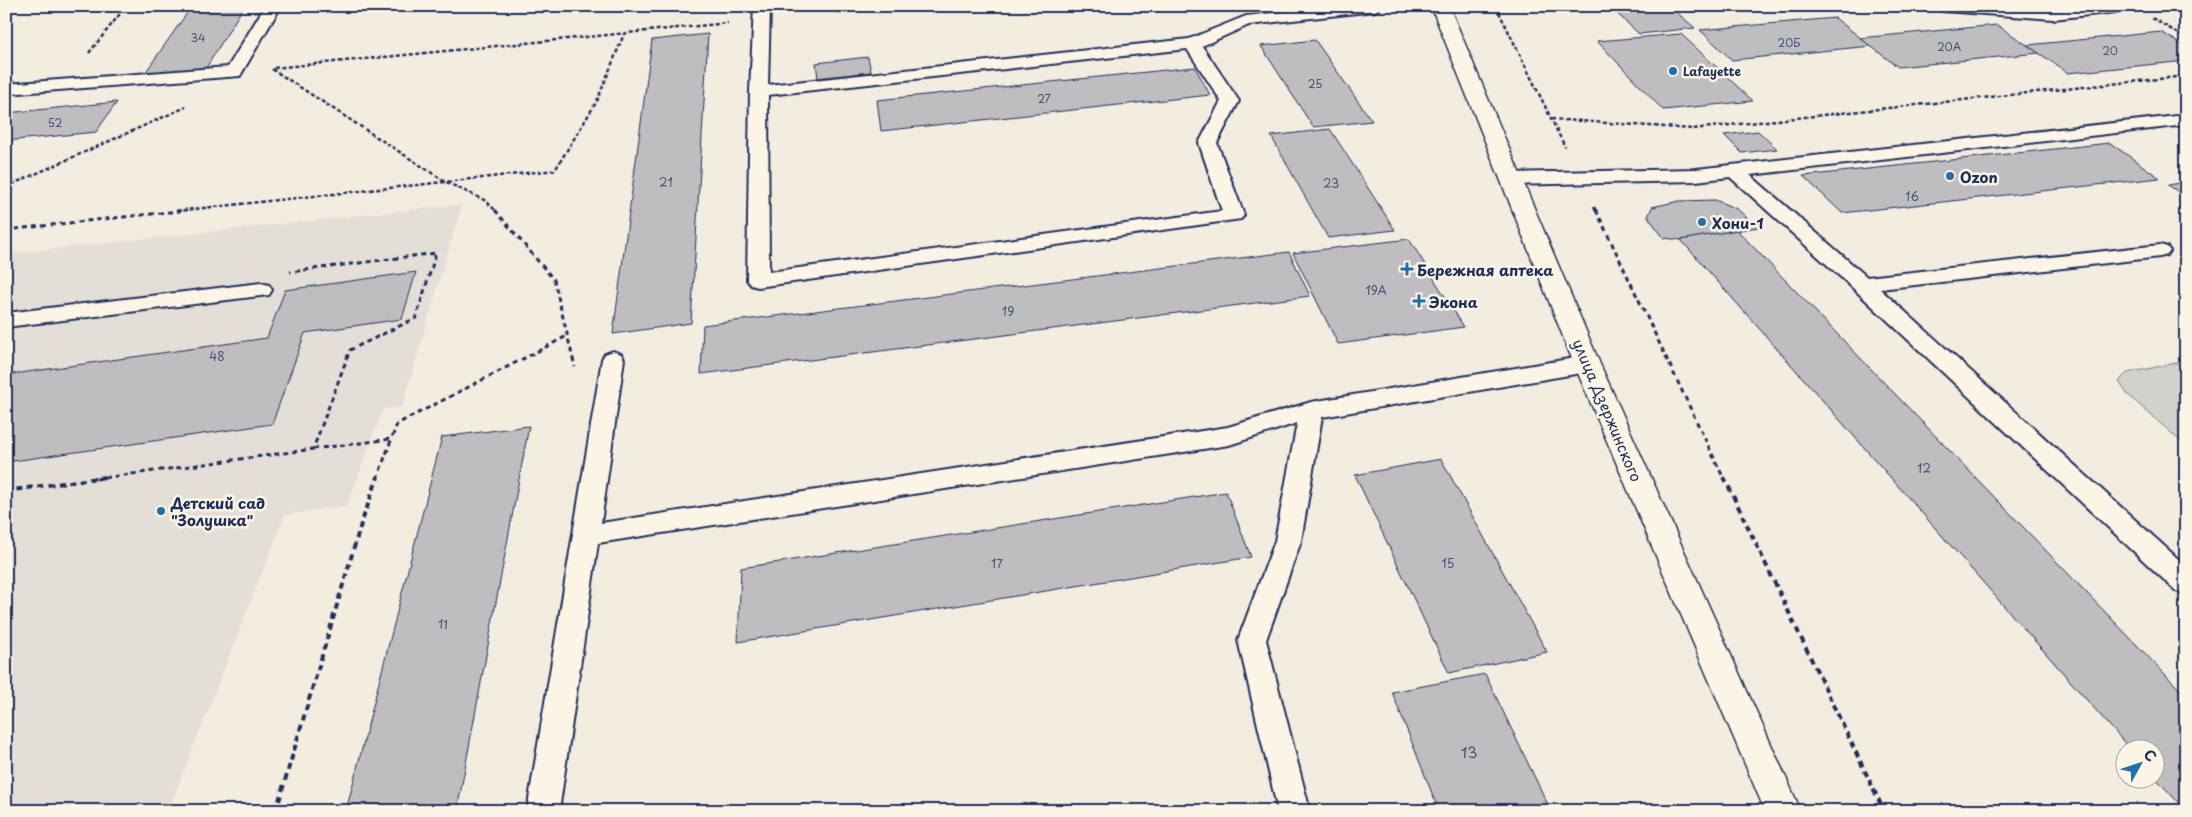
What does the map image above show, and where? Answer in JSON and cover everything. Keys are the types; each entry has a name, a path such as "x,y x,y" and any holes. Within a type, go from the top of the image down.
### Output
{"street":[{"name":"улица Дзержинского","path":"1440,6 1587,364 1783,811"}],"lane":[{"path":"6,90 234,72 273,6"},
{"path":"759,91 1192,44 1246,21 1375,6"},
{"path":"1943,6 2053,14 2125,6"},
{"path":"761,13 758,280 1234,216 1208,143 1230,101 1192,44"},
{"path":"1511,179 1696,176 2185,120"},
{"path":"1735,171 1862,284 2186,583"},
{"path":"1862,284 2160,251"},
{"path":"6,320 262,290"},
{"path":"543,811 613,359"},
{"path":"586,534 1229,436 1311,410 1587,364"},
{"path":"1294,811 1252,640 1288,542 1311,410"}],"path":[{"path":"64,84 119,15 122,6"},
{"path":"336,6 335,9 368,6"},
{"path":"1496,6 1884,811"},
{"path":"234,72 624,34 761,13"},
{"path":"2148,16 2186,38"},
{"path":"6,230 555,170 597,101 624,34"},
{"path":"264,72 273,68"},
{"path":"273,68 446,182 486,201 512,228 554,280 576,371 608,388"},
{"path":"1552,119 1693,129 2186,76"},
{"path":"6,187 193,104"},
{"path":"262,290 287,272 436,253 416,318 350,350 314,449"},
{"path":"276,811 361,524 396,424 567,336"},
{"path":"6,491 391,439"}],"shaded area":[{"name":"Детский сад \"Золушка\"","path":"462,204 402,407 383,409 347,506 285,515 168,811 6,811 6,254"},
{"path":"2186,361 2186,446 2127,394 2119,381 2127,373"}],"building":[{"path":"192,6 244,6 206,68 145,73"},
{"path":"837,6 917,6 838,13"},
{"path":"1609,6 1669,6 1695,28 1639,34"},
{"path":"1835,18 1871,46 1732,60 1700,30"},
{"path":"1997,25 2039,53 1898,67 1860,38"},
{"path":"2161,32 2186,47 2186,61 2068,73 2027,45"},
{"path":"708,34 691,323 613,334 652,40"},
{"name":"Lafayette","path":"1681,34 1753,101 1663,110 1597,41"},
{"path":"1315,40 1372,121 1313,127 1261,46"},
{"path":"868,57 871,72 818,78 816,63"},
{"path":"1195,67 1210,95 881,131 877,100"},
{"path":"117,102 96,132 6,141 6,113"},
{"path":"1330,129 1395,230 1328,238 1271,136"},
{"path":"1758,131 1777,149 1742,153 1724,135"},
{"path":"2110,143 2160,178 1842,213 1803,176"},
{"path":"2186,182 2186,197 2168,185"},
{"name":"Хони-1","path":"1715,200 1737,209 1758,227 1681,240 1664,238 1648,217 1652,207 1679,201"},
{"path":"1737,230 2186,696 2186,811 2164,787 2164,740 2122,740 1681,240"},
{"path":"1409,239 1464,327 1338,344 1293,253"},
{"path":"1289,252 1310,296 701,374 703,325"},
{"path":"416,272 402,319 305,333 272,424 6,462 6,375 267,338 285,290"},
{"path":"529,426 457,811 346,811 442,437"},
{"path":"1441,459 1547,652 1449,673 1355,475"},
{"path":"1226,492 1251,557 738,642 741,568"},
{"path":"1485,674 1551,811 1439,811 1392,692"}],"place":[{"name":"Lafayette","path":"1673,71"},
{"name":"Ozon","path":"1950,176"},
{"name":"Хони-1","path":"1702,222"},
{"name":"Бережная аптека","path":"1407,269"},
{"name":"Экона","path":"1419,301"},
{"name":"Детский сад \"Золушка\"","path":"161,511"}]}
